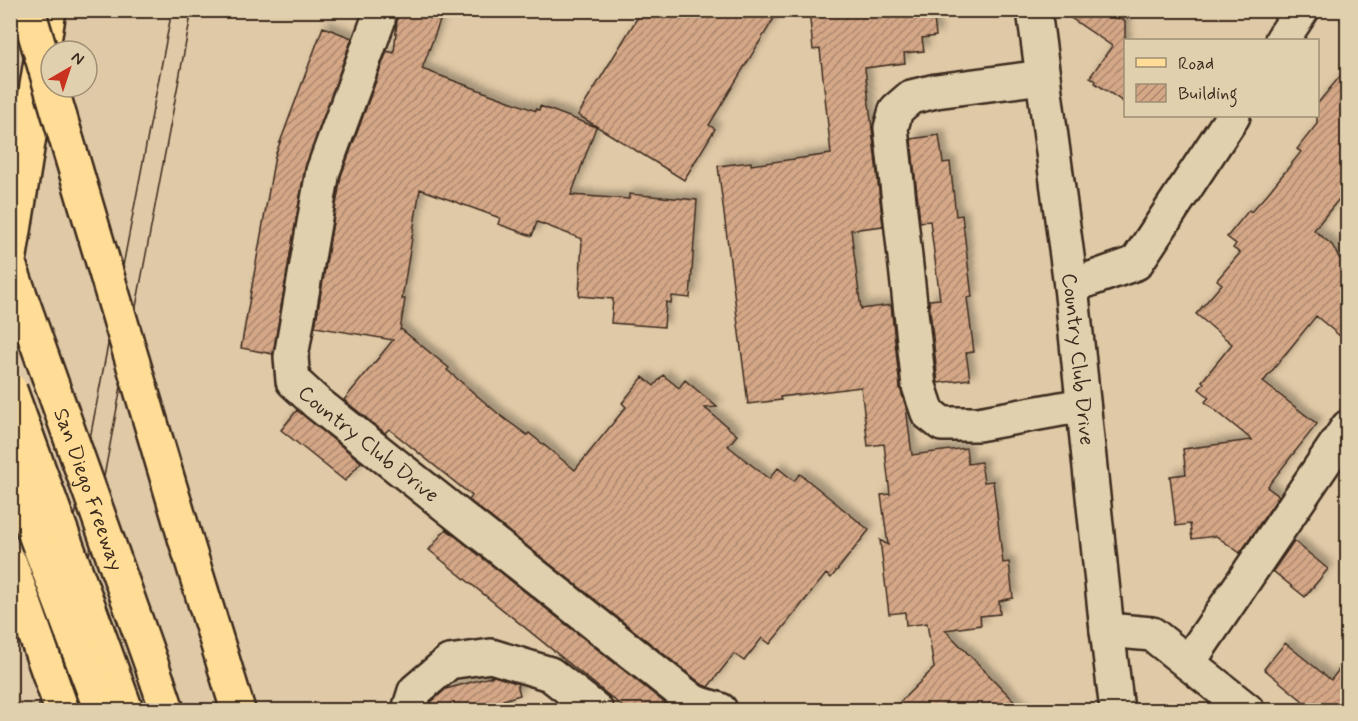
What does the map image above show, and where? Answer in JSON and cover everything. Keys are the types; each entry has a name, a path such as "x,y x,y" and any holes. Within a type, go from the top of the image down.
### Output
{"main road":[{"path":"28,10 238,711"},
{"path":"10,256 49,10"},
{"name":"San Diego Freeway","path":"10,267 162,697"},
{"path":"10,390 126,711"},
{"path":"10,466 101,711"},
{"path":"10,562 62,711"}],"street":[{"name":"Country Club Drive","path":"379,10 378,21 323,171 291,357 293,381 317,403 694,702 720,711"},
{"name":"Country Club Drive","path":"1034,10 1071,286 1107,630 1118,711"},
{"path":"1283,39 1302,10"},
{"path":"1043,77 936,91 911,97 896,110 891,128 919,386 928,413 942,424 978,424 1083,405"},
{"path":"1071,286 1136,263 1232,117"},
{"path":"1188,663 1347,427"},
{"path":"1107,630 1152,634 1247,711"},
{"path":"409,711 415,691 449,662 491,656 550,674 596,711"}],"building":[{"path":"398,10 444,10 422,69 536,111 540,106 596,127 571,195 629,199 629,194 697,200 690,298 672,296 671,303 666,302 664,327 611,323 613,299 579,296 582,239 537,222 532,236 498,224 500,218 420,189 402,299 405,299 400,331 401,329 449,368 447,370 501,416 527,435 529,433 575,470 626,407 622,403 643,377 654,386 663,375 679,388 685,380 717,407 705,408 737,435 728,446 769,479 778,468 794,481 800,474 869,530 831,578 826,574 770,644 762,638 744,661 734,654 708,687 469,500 472,496 389,429 385,433 344,400 393,340 315,327 341,176 387,51 394,53"},
{"path":"642,10 779,10 709,125 715,129 684,180 578,115"},
{"path":"809,10 933,10 936,36 922,38 924,51 904,53 905,63 865,68 883,226 851,230 861,309 891,305 900,388 906,407 912,455 966,448 968,464 981,462 984,482 993,481 1003,563 1009,562 1013,598 999,601 1000,614 980,616 981,625 945,630 1024,711 891,711 934,668 927,623 906,626 905,612 889,614 880,540 888,545 881,495 890,494 884,444 868,446 861,387 780,397 781,400 748,404 718,166 751,162 751,165 831,154 820,49 813,50"},
{"path":"1059,10 1095,10 1125,21 1124,102 1095,83 1096,81 1090,77 1112,46"},
{"path":"323,27 352,38 305,168 273,354 241,348 275,156"},
{"path":"1347,68 1347,189 1314,230 1332,245 1347,272 1347,342 1316,316 1263,382 1317,424 1267,487 1279,496 1240,553 1216,536 1192,539 1190,524 1176,526 1170,476 1186,474 1183,449 1252,440 1205,402 1209,397 1199,389 1204,383 1202,381 1232,344 1196,314 1222,284 1217,280 1240,253 1233,248 1236,244 1227,237 1249,210 1251,212 1268,193 1301,152 1297,149 1317,124 1319,102"},
{"path":"939,135 943,163 950,162 956,216 962,215 972,297 967,298 974,352 966,353 970,379 938,383 929,300 940,299 930,221 920,222 911,139"},
{"path":"297,410 361,462 345,481 281,430"},
{"path":"446,529 675,711 628,711 429,550"},
{"path":"1294,541 1328,569 1305,597 1273,571"},
{"path":"1285,643 1331,680 1347,659 1347,711 1315,711 1264,669"},
{"path":"494,676 517,683 520,695 503,700 505,711 429,711 431,702 446,689"}],"tram line":[{"path":"38,710 172,10"},
{"path":"60,710 192,10"}]}
